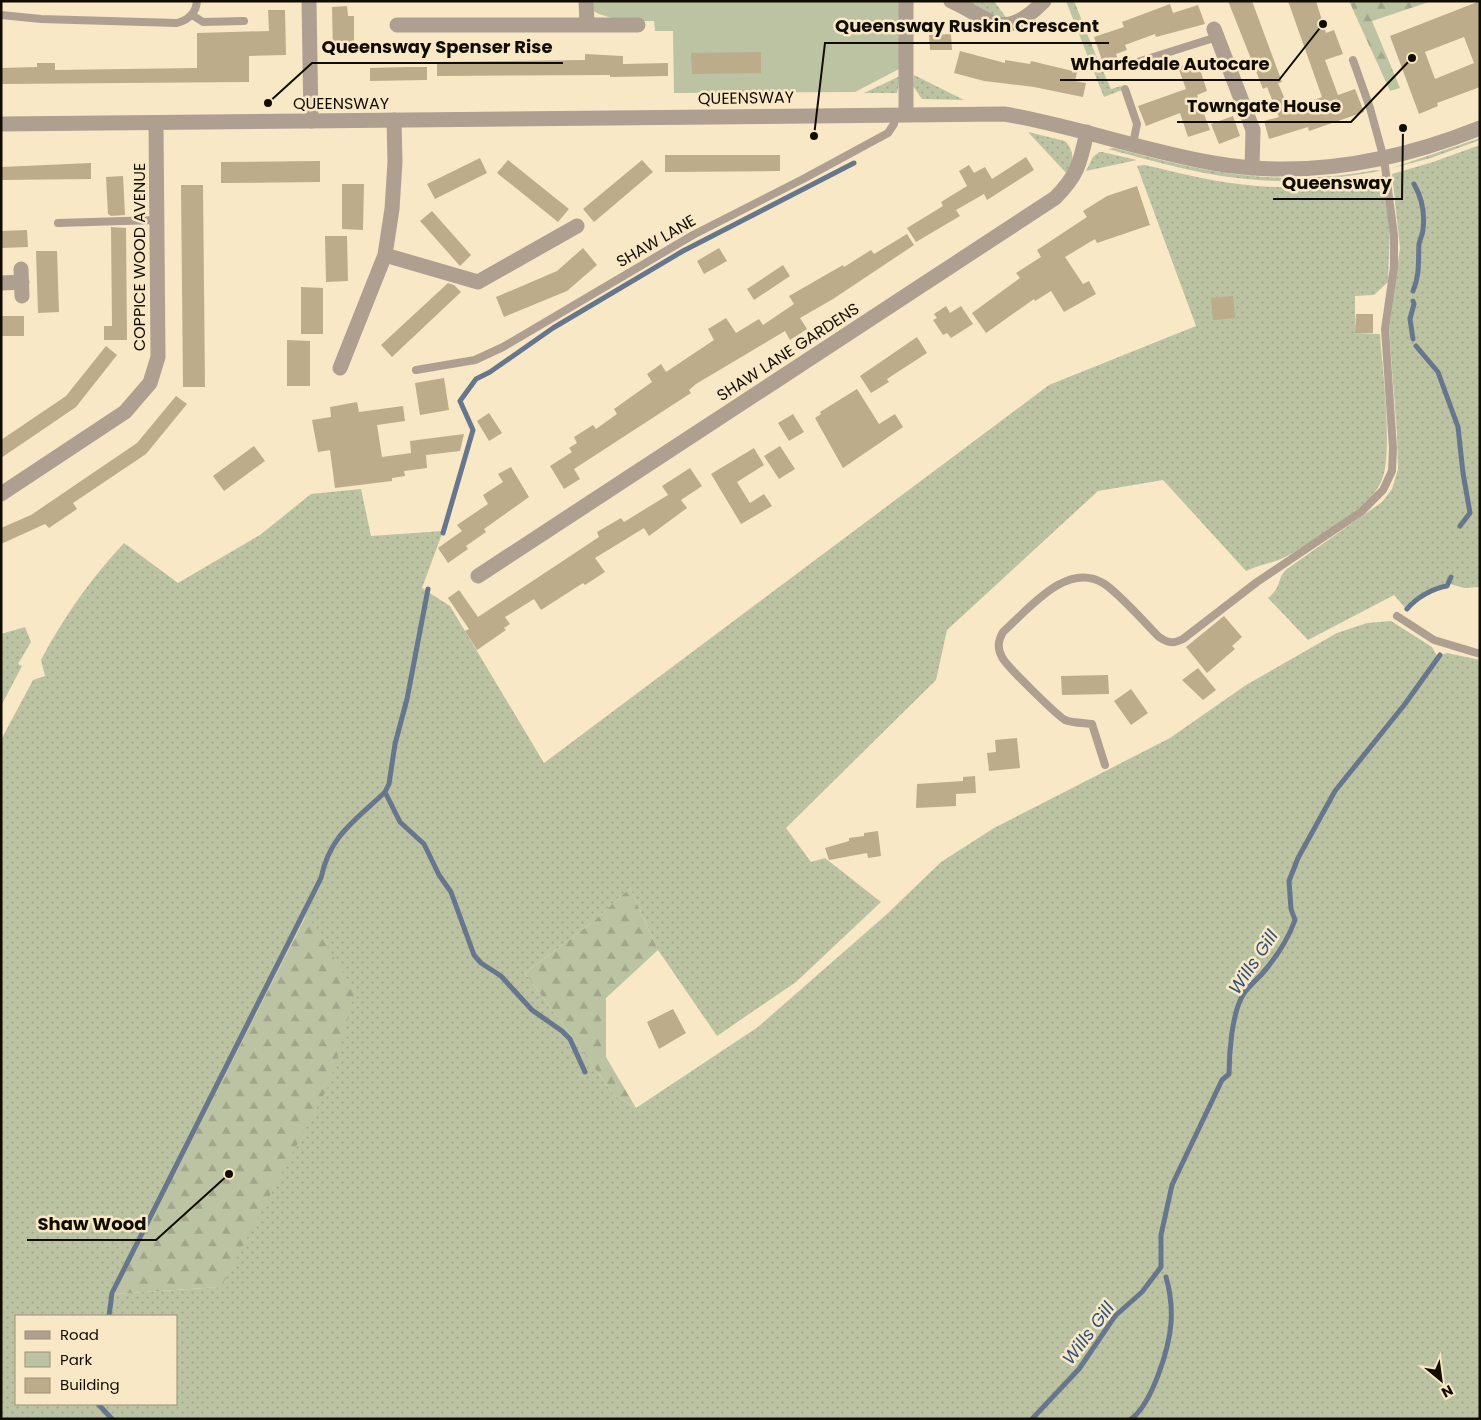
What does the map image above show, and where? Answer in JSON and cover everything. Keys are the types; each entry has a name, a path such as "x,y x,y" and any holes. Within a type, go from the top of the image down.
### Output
{"street":[{"path":"309,1 311,121"},
{"path":"586,1 587,24"},
{"path":"901,114 906,1"},
{"path":"951,1 986,21 1002,25 1018,22 1044,1"},
{"path":"398,25 638,25"},
{"path":"1216,33 1253,130 1252,168"},
{"name":"QUEENSWAY","path":"1,124 1004,114 1213,163 1252,168 1316,168 1384,159 1431,146 1480,128"},
{"path":"340,368 385,255 392,208 395,162 394,120"},
{"name":"COPPICE WOOD AVENUE","path":"1,494 125,412 150,383 158,357 156,123"},
{"name":"SHAW LANE GARDENS","path":"478,576 1055,198 1071,182 1080,161 1087,132"},
{"path":"385,255 478,282 577,226"},
{"path":"1,283 22,282"}],"lane":[{"path":"1,15 41,19 177,23 192,15 198,1"},
{"path":"192,15 203,22 244,21"},
{"path":"1128,65 1216,33"},
{"path":"1105,764 1092,724 1066,720 1010,668 1002,658 998,648 1003,632 1051,589 1066,580 1082,578 1105,584 1159,637 1167,642 1175,643 1183,639 1258,582 1361,512 1383,490 1392,471 1393,448 1384,329 1394,267 1394,235 1384,159 1370,108 1353,60"},
{"path":"1125,89 1137,124 1133,144"},
{"name":"SHAW LANE","path":"416,370 475,360 503,346 693,235 888,133 901,114"},
{"path":"58,223 157,220"},
{"path":"1397,616 1434,640 1480,654"}],"green space":[{"path":"590,1 899,1 899,69 855,92 674,93 673,31 655,31 654,21 629,20 599,14 591,10"},
{"path":"961,1 994,1 1008,20 991,16"},
{"path":"1066,1 1074,1 1095,53 1088,57"},
{"path":"1349,1 1432,1 1372,21 1400,88 1390,91"},
{"path":"1095,53 1111,89 1121,86 1122,90 1104,97 1088,57"},
{"path":"914,75 964,100 922,99 913,86"},
{"path":"900,77 897,93 864,93"},
{"path":"1028,132 1065,141 1072,153 1071,166 1067,174"},
{"path":"1480,138 1480,140 1431,158 1392,168"},
{"path":"1480,145 1480,587 1464,588 1447,583 1440,585 1411,601 1406,609 1394,595 1308,640 1268,598 1276,590 1281,576 1287,569 1382,502 1392,489 1398,469 1389,329 1400,248 1392,174"},
{"path":"1114,148 1213,171 1275,178 1307,178 1380,171 1319,179 1289,181 1258,180 1220,176 1108,149"},
{"path":"1099,152 1137,160 1086,171 1093,157"},
{"path":"1145,165 1229,183 1273,187 1320,185 1383,176 1390,227 1388,282 1374,295 1355,296 1355,333 1380,334 1386,410 1387,452 1385,469 1381,482 1365,503 1340,523 1284,558 1246,571 1163,480 1098,491 947,630 936,680 786,828 811,862 825,858 881,902 796,982 717,1036 658,950 630,888 594,921 525,973 615,1096 636,1108 758,1027 887,914 941,862 994,828 1170,738 1246,685 1337,633 1367,623 1391,621 1432,647 1437,656 1447,653 1480,660 1480,1419 1,1419 1,740 33,680 45,676 41,660 59,628 89,584 124,543 178,583 260,535 311,494 361,489 371,536 443,531 422,588 450,606 544,763 1049,385 1196,326 1137,166","holes":["306,915 221,1287 114,1294"]},
{"path":"25,627 31,642 18,664 22,666 1,706 1,634"},
{"path":"630,888 658,950 606,998 606,1057 636,1108 615,1096 525,973 594,921"},
{"path":"307,914 355,992 330,1083 221,1287 114,1294"}],"building":[{"path":"1228,1 1252,1 1282,82 1278,83 1289,109 1322,97 1288,1 1316,1 1326,33 1334,30 1343,54 1325,60 1338,95 1355,89 1364,112 1309,131 1308,127 1269,139 1264,121 1279,117 1267,87 1263,89"},
{"path":"1480,1 1480,87 1437,103 1438,106 1419,114 1390,36","holes":["1464,37 1474,63 1435,79 1425,52"]},
{"path":"1170,4 1173,13 1198,5 1205,24 1156,37 1155,34 1125,45 1127,50 1116,54 1121,69 1106,72 1094,37 1124,27 1122,22"},
{"path":"347,6 348,16 354,16 354,54 333,54 332,7"},
{"path":"268,10 285,10 286,55 249,56 249,82 1,84 1,68 37,67 37,63 55,63 55,70 197,68 197,33 269,31"},
{"path":"951,34 952,50 930,50 929,35"},
{"path":"960,51 1005,63 1005,60 1030,64 1031,61 1077,72 1075,81 1086,83 1083,97 1034,87 984,81 954,73"},
{"path":"761,52 761,73 692,74 691,53"},
{"path":"585,54 623,56 623,64 668,63 668,76 437,76 437,62 585,60"},
{"path":"1197,60 1207,91 1197,95 1210,130 1188,137 1180,113 1146,126 1138,106 1186,89 1178,67"},
{"path":"427,67 427,80 370,81 370,68"},
{"path":"1233,116 1240,136 1219,144 1211,124"},
{"path":"665,155 780,155 780,171 665,172"},
{"path":"1026,157 1034,170 987,200 984,194 956,210 960,216 916,242 907,228 943,206 941,202 967,186 959,171 969,165 974,173 985,167 992,179"},
{"path":"480,158 487,173 435,199 427,184"},
{"path":"508,160 569,209 558,222 497,173"},
{"path":"642,160 653,172 594,222 583,209"},
{"path":"320,161 320,182 221,183 221,162"},
{"path":"91,163 91,179 1,180 1,167"},
{"path":"123,176 125,215 111,216 108,214 106,177"},
{"path":"342,184 364,184 363,230 342,229"},
{"path":"181,185 203,185 205,387 183,387"},
{"path":"1137,186 1150,225 1097,243 1095,239 1065,257 1083,284 1089,281 1096,294 1064,312 1051,291 1035,301 1034,299 986,333 972,313 1020,278 1016,273 1041,257 1037,250 1087,217 1083,211 1107,196"},
{"path":"432,211 471,255 460,266 420,221"},
{"path":"111,227 126,228 127,340 104,340 104,326 112,326"},
{"path":"27,230 28,247 1,248 1,231"},
{"path":"907,234 914,245 833,299 800,318 807,329 790,340 785,331 696,384 689,390 691,393 574,469 580,479 564,489 550,466 572,452 569,448 577,443 574,437 593,425 596,429 617,414 614,409 652,382 647,374 661,364 666,372 714,340 708,329 726,318 736,333 759,319 763,325 794,304 789,296 843,265 844,267 871,250 874,254"},
{"path":"325,236 347,236 348,281 326,282"},
{"path":"583,248 597,265 567,291 504,317 496,297 557,271"},
{"path":"719,248 727,261 704,274 697,261"},
{"path":"36,251 57,251 59,312 38,313"},
{"path":"783,265 790,276 754,300 747,289"},
{"path":"448,283 454,285 461,292 392,357 381,345"},
{"path":"301,287 323,288 323,334 301,334"},
{"path":"1233,296 1235,318 1213,320 1211,298"},
{"path":"946,306 950,313 961,306 973,324 951,338 947,333 943,335 933,320 937,318 934,314"},
{"path":"1356,314 1373,314 1373,333 1355,333"},
{"path":"1,316 24,316 24,336 1,336"},
{"path":"917,337 927,353 887,379 889,382 871,393 860,376"},
{"path":"287,340 310,341 310,386 287,386"},
{"path":"106,346 117,355 76,407 1,458 1,440 66,396"},
{"path":"444,378 449,410 420,415 415,383"},
{"path":"857,389 879,424 895,414 903,427 843,468 815,418 821,414 820,412"},
{"path":"176,396 187,404 146,454 73,503 77,509 49,528 45,524 1,544 1,528 31,515 137,443"},
{"path":"357,402 359,412 403,406 405,421 377,425 382,457 411,453 410,441 464,434 460,451 426,455 427,468 404,471 405,476 392,478 392,481 335,488 330,450 318,452 312,420 331,417 330,407"},
{"path":"489,413 502,433 489,441 477,421"},
{"path":"793,414 804,432 789,441 778,423"},
{"path":"254,446 265,461 224,491 213,476"},
{"path":"780,446 795,469 779,479 764,456"},
{"path":"754,448 764,465 737,482 750,503 764,494 772,506 741,524 711,474"},
{"path":"511,467 529,497 484,529 486,532 466,546 468,549 448,563 438,548 462,531 457,525 488,504 483,495 503,482 498,474"},
{"path":"690,468 702,486 681,500 687,508 649,536 644,528 595,558 605,572 585,585 583,583 541,610 534,599 505,617 510,624 504,628 506,630 477,650 465,631 469,629 448,598 459,590 478,617 599,537 597,532 621,518 624,522 668,495 662,486"},
{"path":"1224,616 1242,637 1232,646 1235,649 1207,673 1186,647"},
{"path":"1198,668 1216,690 1203,700 1182,680"},
{"path":"1108,675 1109,694 1062,695 1061,676"},
{"path":"1131,689 1148,713 1131,725 1114,701"},
{"path":"1017,738 1020,768 989,771 987,753 996,752 995,740"},
{"path":"975,776 976,793 956,794 956,806 916,808 917,784 963,781 963,777"},
{"path":"878,831 881,856 868,858 867,853 829,860 825,848 849,841 849,838 864,836 864,833"},
{"path":"673,1009 686,1033 659,1049 647,1022"}],"waterway":[{"path":"443,533 473,430 460,401 476,379 490,372 553,328 683,251 854,163"},
{"name":"Wills Gill","path":"1413,291 1418,274 1419,244 1424,223 1422,206 1414,184"},
{"name":"Wills Gill","path":"1413,301 1410,319 1413,339"},
{"name":"Wills Gill","path":"1416,346 1438,372 1458,427 1470,513 1460,526"},
{"name":"Wills Gill","path":"1407,609 1425,594 1447,586 1451,577"},
{"path":"428,589 407,699 395,744 389,784 385,792 400,822 424,844 439,875 451,892 474,955 481,963 501,976 532,1010 562,1031 570,1039 585,1072"},
{"name":"Wills Gill","path":"1032,1419 1079,1369 1115,1316 1142,1292 1161,1267 1161,1235 1172,1185 1222,1080 1229,1074 1232,1033 1239,1003 1243,995 1285,943 1295,920 1291,909 1289,881 1298,858 1335,791 1405,704 1440,655"},
{"path":"109,1315 112,1293 321,878 331,850 345,830 385,792"},
{"name":"Wills Gill","path":"1131,1419 1139,1412 1146,1401 1158,1375 1167,1347 1170,1334 1171,1312 1170,1294 1166,1277"},
{"path":"99,1405 112,1419"}],"place":[{"name":"Wharfedale Autocare","path":"1323,24"},
{"name":"Towngate House","path":"1412,58"},
{"name":"Queensway Spenser Rise","path":"268,103"},
{"name":"Queensway","path":"1403,128"},
{"name":"Queensway Ruskin Crescent","path":"814,136"},
{"name":"Shaw Wood","path":"229,1174"}]}
